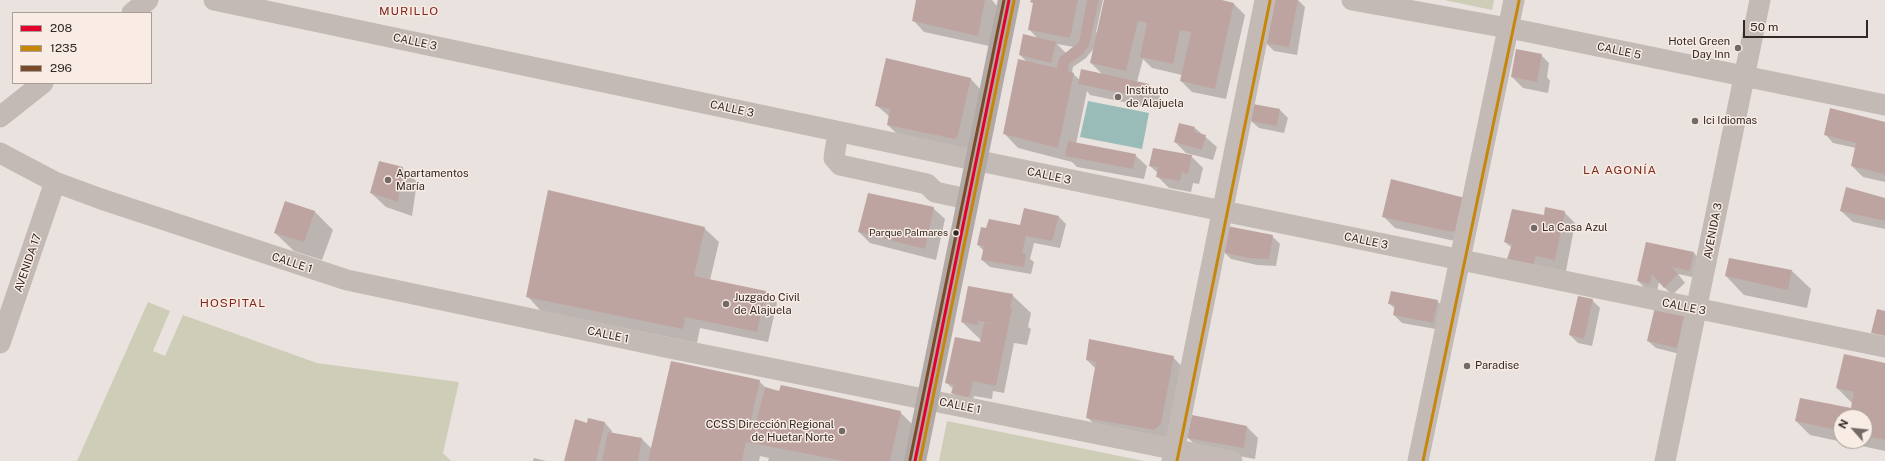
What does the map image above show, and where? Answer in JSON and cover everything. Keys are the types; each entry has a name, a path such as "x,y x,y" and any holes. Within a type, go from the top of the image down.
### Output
{"main road":[{"path":"914,461 1009,0"}],"street":[{"path":"133,12 148,0"},
{"name":"CALLE 3","path":"214,0 1223,212 1697,310 1885,347"},
{"path":"1173,455 1265,0"},
{"name":"CALLE 5","path":"1352,0 1508,29 1885,105"},
{"path":"1418,461 1514,0"},
{"name":"AVENIDA 3","path":"1665,461 1760,0"},
{"path":"0,117 42,84"},
{"path":"838,132 834,158 840,165 927,184 935,192 967,199"},
{"name":"CALLE 1","path":"0,153 55,182 124,207 347,280 927,400 1173,455 1232,461"},
{"name":"AVENIDA 17","path":"0,343 55,182"}],"green space":[{"path":"1444,0 1494,0 1492,10"},
{"path":"148,302 170,311 153,351 165,356 183,315 317,363 459,382 443,453 451,461 77,461"},
{"path":"947,421 1144,461 939,461"}],"water":[{"path":"1088,101 1149,113 1142,149 1080,137"}],"building":[{"path":"916,0 985,0 978,36 912,21"},
{"path":"1031,0 1078,0 1070,38 1028,30 1033,3 1030,2"},
{"path":"1087,0 1099,0 1089,46 1083,54 1069,64 1068,71 1074,73 1058,148 1003,134 1018,59 1057,68 1059,58 1079,42"},
{"path":"1104,0 1222,0 1234,3 1215,89 1180,81 1191,32 1180,30 1173,64 1140,57 1147,23 1138,21 1126,71 1090,63"},
{"path":"1273,0 1298,0 1289,47 1265,43"},
{"path":"1023,34 1056,42 1051,63 1019,55"},
{"path":"1516,49 1542,54 1537,82 1511,77"},
{"path":"886,58 971,78 958,135 955,139 887,125 890,109 875,106"},
{"path":"1081,69 1149,84 1146,98 1078,84"},
{"path":"1253,104 1280,109 1277,126 1250,121"},
{"path":"1830,108 1885,122 1885,174 1851,166 1856,143 1824,135"},
{"path":"1179,123 1195,127 1194,132 1206,135 1202,150 1174,142"},
{"path":"1068,141 1136,154 1133,169 1065,156"},
{"path":"1153,148 1192,155 1188,174 1182,172 1180,181 1156,177 1158,167 1149,166"},
{"name":"Apartamentos María","path":"379,161 403,167 398,202 370,193"},
{"path":"1391,179 1465,198 1459,229 1452,232 1382,217"},
{"path":"1846,187 1885,198 1885,221 1840,211"},
{"path":"548,190 705,227 694,276 766,291 757,332 685,317 683,329 526,297"},
{"path":"868,193 934,207 925,249 858,232"},
{"path":"285,201 315,211 304,242 274,233"},
{"name":"La Casa Azul","path":"1545,207 1565,211 1555,260 1536,256 1533,265 1507,259 1512,244 1504,242 1512,209 1544,215"},
{"path":"1024,208 1059,216 1052,241 1026,236 1022,253 1026,254 1024,267 981,260 984,246 977,245 981,227 986,228 989,219 1020,225"},
{"path":"1227,226 1273,235 1269,259 1248,258 1222,252"},
{"path":"1646,242 1694,252 1690,271 1672,267 1678,274 1664,288 1652,274 1650,284 1637,281"},
{"path":"1729,258 1792,270 1788,290 1725,276"},
{"path":"968,286 1013,294 1010,308 1012,309 996,386 973,381 969,398 951,393 954,385 945,383 955,337 980,342 984,323 996,325 978,321 978,325 961,322"},
{"path":"1391,291 1438,300 1433,323 1393,315 1395,305 1388,304"},
{"path":"1578,296 1593,299 1584,339 1569,335"},
{"path":"1655,307 1685,313 1677,348 1647,341"},
{"path":"1877,309 1885,311 1885,336 1871,333"},
{"path":"1089,339 1174,356 1161,424 1154,430 1086,418 1096,362 1086,360"},
{"path":"1844,354 1885,363 1885,440 1873,438 1873,409 1833,409 1833,429 1795,421 1800,398 1851,408 1854,392 1836,388"},
{"path":"671,361 760,380 750,425 755,426 765,387 779,391 781,385 901,411 890,461 844,461 746,442 742,461 648,461"},
{"path":"1192,415 1247,426 1244,448 1187,438"},
{"path":"588,418 605,422 596,461 564,461 575,419 587,423"},
{"path":"608,432 642,438 638,461 602,461"}],"transit line":[{"name":"296","path":"910,460 1004,0"},
{"name":"208","path":"915,461 1009,0"},
{"name":"1235","path":"920,461 1014,1"},
{"name":"1235","path":"1177,461 1270,1"},
{"name":"1235","path":"1423,461 1519,1"}],"place":[{"name":"Hotel Green Day Inn","path":"1738,48"},
{"name":"Instituto de Alajuela","path":"1118,97"},
{"name":"Ici Idiomas","path":"1695,121"},
{"name":"Apartamentos María","path":"388,180"},
{"name":"La Casa Azul","path":"1534,228"},
{"name":"Parque Palmares","path":"956,233"},
{"name":"Juzgado Civil de Alajuela","path":"726,304"},
{"name":"Paradise","path":"1467,366"},
{"name":"CCSS Dirección Regional de Huetar Norte","path":"842,431"}],"district":[{"name":"MURILLO","path":"409,11"},
{"name":"LA AGONÍA","path":"1620,170"},
{"name":"HOSPITAL","path":"233,303"}]}
